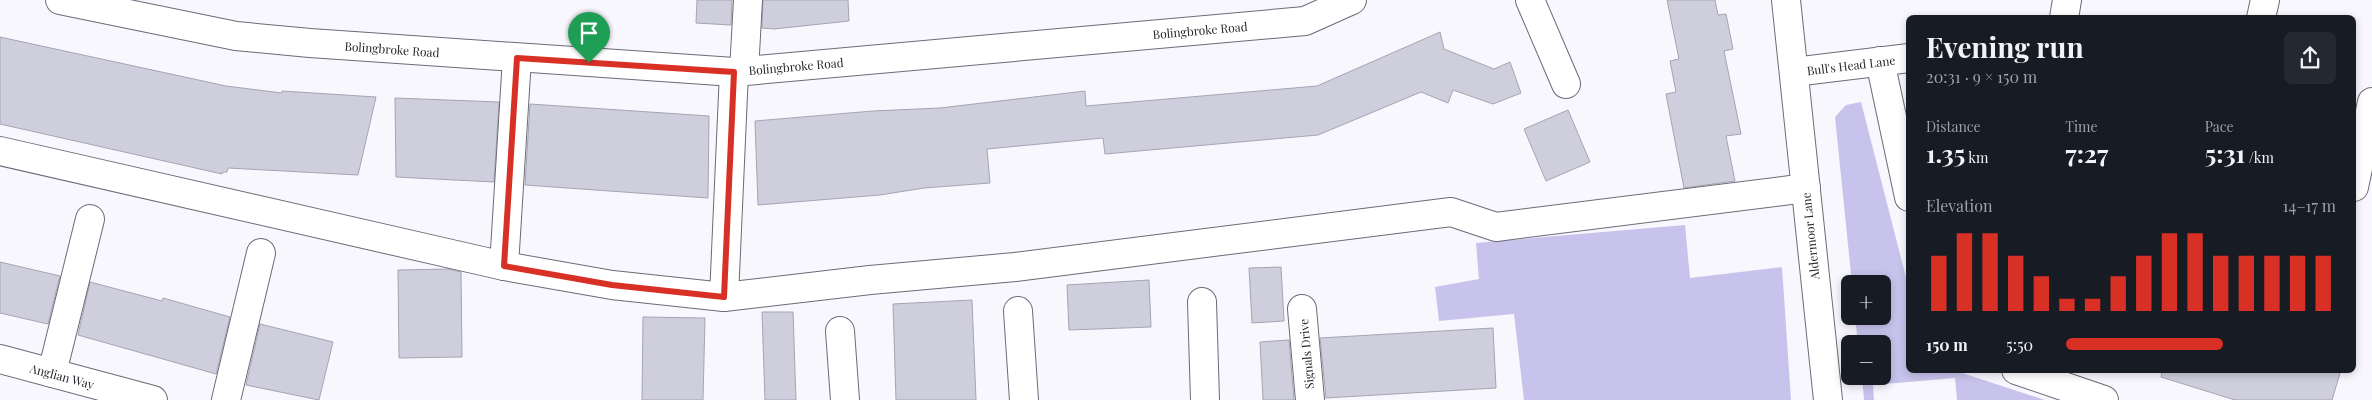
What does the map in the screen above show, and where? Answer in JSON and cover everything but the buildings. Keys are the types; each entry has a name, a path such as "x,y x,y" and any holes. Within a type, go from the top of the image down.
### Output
{"street":[{"path":"724,297 739,72 748,0"},
{"name":"Bolingbroke Road","path":"69,1 236,36 517,58 739,72 1304,20 1352,0"},
{"path":"1530,0 1566,84"},
{"name":"Aldermoor Lane","path":"1786,0 1828,400"},
{"path":"2064,15 2067,0"},
{"path":"2262,15 2265,0"},
{"path":"504,266 517,58"},
{"name":"Bull's Head Lane","path":"1794,72 1906,58"},
{"path":"1880,61 1906,183"},
{"path":"2356,175 2367,107"},
{"path":"0,151 504,266 612,285 724,297 870,280 1015,268 1450,212 1496,227 1806,188"},
{"path":"52,373 90,219"},
{"path":"226,400 261,253"},
{"path":"1202,302 1206,400"},
{"name":"Signals Drive","path":"1302,309 1310,400"},
{"path":"1018,311 1024,400"},
{"path":"840,331 845,400"},
{"name":"Anglian Way","path":"0,359 153,400"},
{"path":"2025,373 2104,400"}],"shaded area":[{"path":"1861,102 1906,277 1906,373 1962,373 2045,400 1957,400 1955,378 1891,383 1891,335 1857,335 1856,325 1891,325 1891,275 1851,275 1835,117 1846,105"},
{"path":"1685,225 1690,278 1782,267 1791,400 1524,400 1514,314 1439,321 1435,287 1479,279 1476,243"},
{"path":"1863,385 1873,385 1874,400 1864,400"}],"route":[{"path":"517,58 589,63 734,72 724,297 612,285 504,266 517,58"}]}
